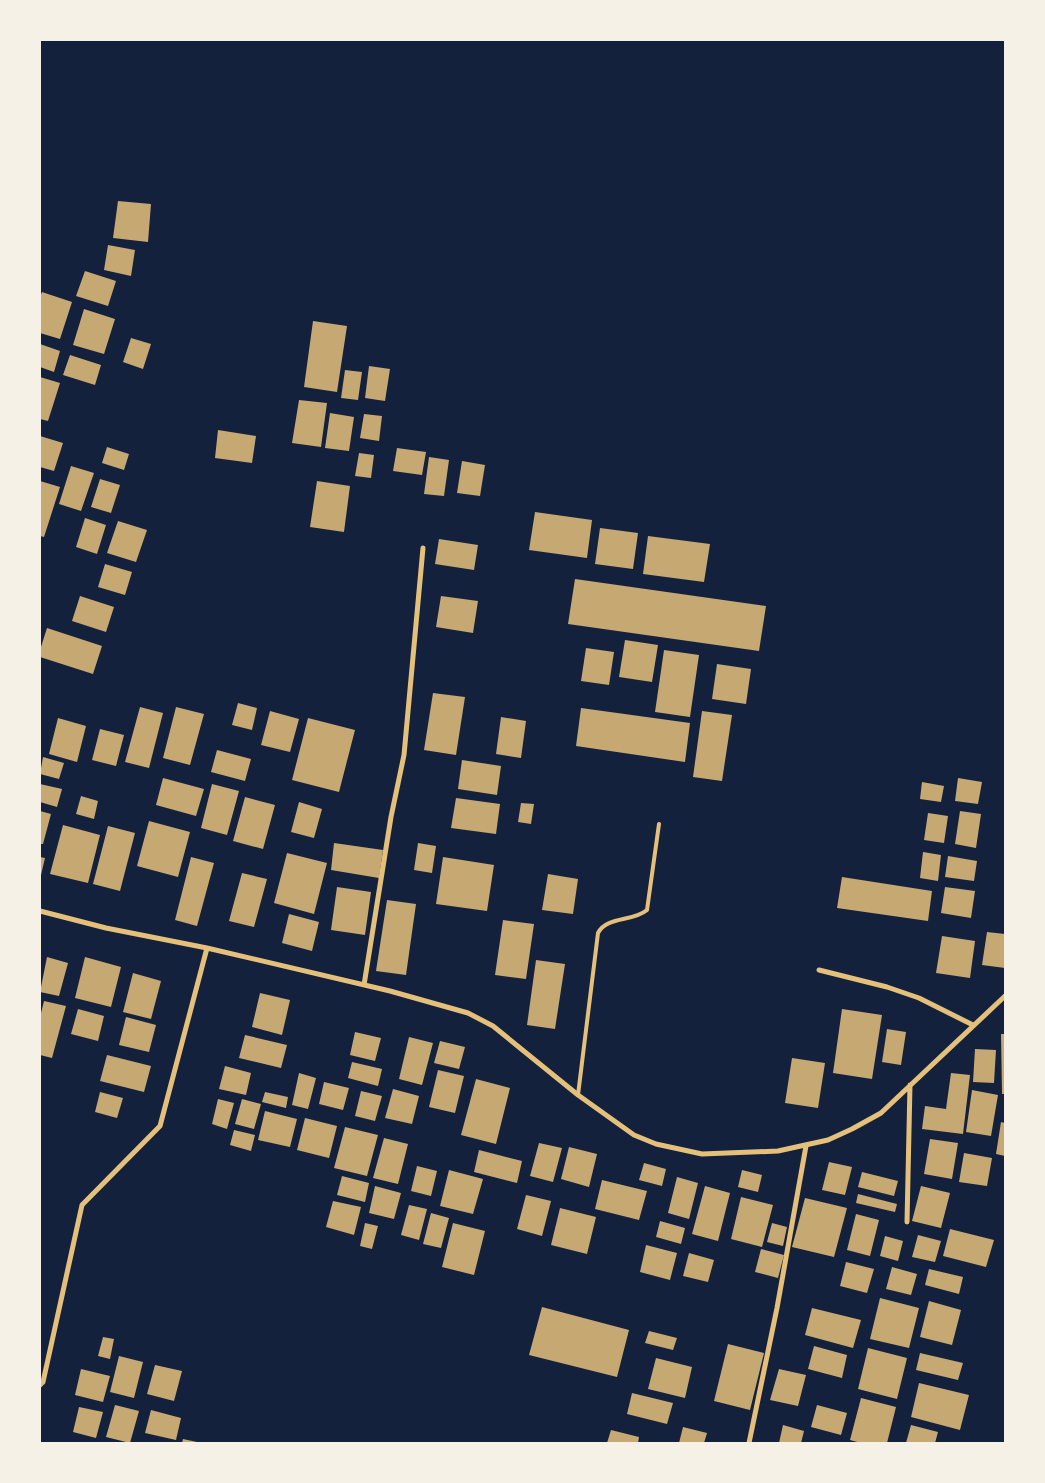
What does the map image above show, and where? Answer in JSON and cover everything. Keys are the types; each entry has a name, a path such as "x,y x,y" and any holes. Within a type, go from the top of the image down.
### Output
{"street":[{"path":"364,985 391,817 404,755 423,548"},
{"path":"40,911 106,928 207,948 452,1008 483,1020 578,1095 642,1139 702,1154 778,1151 806,1146 828,1140 868,1120 881,1113 1005,996"},
{"path":"40,1385 43,1382 82,1205 160,1126 207,948"},
{"path":"819,970 887,987 919,998 973,1026"},
{"path":"906,1222 910,1085"},
{"path":"749,1443 777,1308 806,1146"}],"lane":[{"path":"578,1095 598,933 606,924 636,917 647,910 659,824"}],"building":[{"path":"118,201 151,204 148,242 113,238"},
{"path":"108,245 135,250 131,276 104,270"},
{"path":"85,271 116,281 108,306 76,296"},
{"path":"42,292 72,302 60,339 40,333 40,297"},
{"path":"84,309 115,319 104,354 73,345"},
{"path":"313,321 347,326 337,392 304,387"},
{"path":"131,338 151,344 143,369 123,362"},
{"path":"40,344 60,351 54,372 40,367"},
{"path":"70,355 101,365 95,385 63,375"},
{"path":"369,366 390,369 385,401 365,398"},
{"path":"345,370 362,372 358,400 341,398"},
{"path":"40,377 60,383 48,421 40,419"},
{"path":"299,400 327,403 321,447 292,443"},
{"path":"330,413 354,417 349,451 325,448"},
{"path":"364,414 382,416 379,441 360,438"},
{"path":"218,430 256,436 252,463 215,458"},
{"path":"40,436 63,443 54,471 40,467"},
{"path":"107,447 129,454 124,470 102,463"},
{"path":"397,448 426,452 422,475 393,471"},
{"path":"359,453 374,455 371,478 355,476"},
{"path":"429,457 449,460 444,496 424,494"},
{"path":"462,461 485,465 480,496 457,493"},
{"path":"71,466 94,473 81,511 59,504"},
{"path":"100,479 120,485 111,513 91,507"},
{"path":"40,481 60,487 44,537 40,536"},
{"path":"317,481 350,486 344,532 310,527"},
{"path":"535,512 592,520 587,558 529,550"},
{"path":"85,518 106,525 97,554 76,547"},
{"path":"118,521 147,530 136,562 107,553"},
{"path":"600,528 638,533 633,569 595,564"},
{"path":"648,536 710,544 704,582 643,574"},
{"path":"439,539 478,545 474,570 435,564"},
{"path":"105,564 132,572 125,595 98,587"},
{"path":"575,579 766,606 759,651 568,624"},
{"path":"80,596 114,607 106,632 72,621"},
{"path":"441,596 478,601 473,633 436,627"},
{"path":"47,628 102,646 93,674 40,657 40,650"},
{"path":"625,640 658,645 652,682 619,677"},
{"path":"586,648 614,652 609,685 581,681"},
{"path":"664,650 699,655 690,717 655,712"},
{"path":"717,664 751,669 746,704 712,699"},
{"path":"433,693 465,697 456,755 424,750"},
{"path":"238,703 257,708 252,730 232,725"},
{"path":"140,707 163,713 149,768 125,762"},
{"path":"176,707 204,714 190,765 163,758"},
{"path":"581,708 690,723 685,762 576,746"},
{"path":"270,711 299,719 290,752 261,745"},
{"path":"702,711 732,715 722,781 693,777"},
{"path":"501,717 526,721 521,758 496,754"},
{"path":"58,718 86,726 77,762 49,754"},
{"path":"308,718 355,730 339,792 292,780"},
{"path":"100,729 124,735 116,766 92,760"},
{"path":"217,750 251,759 245,781 211,772"},
{"path":"43,757 64,763 59,779 40,774"},
{"path":"462,760 501,766 497,795 458,789"},
{"path":"163,778 204,789 196,816 156,805"},
{"path":"958,778 982,782 978,804 955,801"},
{"path":"922,782 944,786 941,802 920,799"},
{"path":"40,784 62,789 57,807 40,802"},
{"path":"212,784 239,791 227,835 201,828"},
{"path":"81,796 98,801 94,819 76,814"},
{"path":"245,797 275,805 263,849 233,841"},
{"path":"456,798 500,804 496,834 451,828"},
{"path":"299,802 322,809 314,838 291,832"},
{"path":"521,803 534,804 531,824 518,822"},
{"path":"40,811 51,814 43,844 40,844"},
{"path":"960,811 981,814 976,848 955,844"},
{"path":"928,813 948,816 944,843 924,840"},
{"path":"149,821 190,832 178,877 137,866"},
{"path":"63,825 100,835 88,883 50,874"},
{"path":"108,826 135,833 120,891 93,884"},
{"path":"334,843 383,850 379,878 331,870"},
{"path":"418,843 436,846 432,873 414,870"},
{"path":"923,852 941,855 938,881 920,878"},
{"path":"287,853 327,863 314,914 274,903"},
{"path":"948,856 977,861 974,881 945,877"},
{"path":"40,857 45,858 41,875 40,875"},
{"path":"191,857 214,863 197,926 175,920"},
{"path":"443,857 494,865 487,911 436,904"},
{"path":"242,873 267,879 254,927 229,921"},
{"path":"548,874 578,879 573,914 542,910"},
{"path":"842,877 932,891 928,921 837,908"},
{"path":"337,887 371,892 365,935 331,930"},
{"path":"945,887 975,891 971,918 941,913"},
{"path":"387,900 416,904 406,975 376,971"},
{"path":"289,914 319,922 312,951 282,943"},
{"path":"503,920 534,924 526,979 495,975"},
{"path":"987,932 1005,934 1005,968 982,965"},
{"path":"942,936 975,941 970,978 936,973"},
{"path":"47,957 68,963 59,996 40,992"},
{"path":"85,957 121,967 111,1007 75,998"},
{"path":"536,960 565,964 555,1029 527,1025"},
{"path":"133,973 161,981 151,1019 123,1012"},
{"path":"260,993 290,1000 282,1035 252,1027"},
{"path":"44,1001 66,1006 52,1058 40,1055 40,1017"},
{"path":"78,1009 104,1016 98,1041 71,1034"},
{"path":"842,1009 882,1015 872,1079 833,1073"},
{"path":"126,1017 156,1025 149,1052 119,1045"},
{"path":"887,1029 906,1032 901,1065 882,1062"},
{"path":"355,1032 381,1038 375,1061 350,1055"},
{"path":"1001,1034 1005,1034 1005,1094 1002,1094"},
{"path":"245,1035 287,1045 281,1068 239,1058"},
{"path":"409,1037 433,1043 422,1085 399,1079"},
{"path":"440,1041 465,1047 459,1069 434,1063"},
{"path":"975,1049 996,1050 994,1083 973,1082"},
{"path":"107,1055 151,1066 144,1092 100,1081"},
{"path":"792,1058 825,1063 818,1108 785,1103"},
{"path":"352,1062 382,1069 378,1086 348,1078"},
{"path":"225,1066 251,1073 246,1095 219,1089"},
{"path":"438,1070 464,1076 455,1113 429,1107"},
{"path":"299,1073 316,1078 308,1109 292,1105"},
{"path":"951,1073 970,1075 963,1134 922,1129 925,1106 946,1109"},
{"path":"476,1079 510,1088 496,1144 461,1135"},
{"path":"324,1082 349,1088 343,1110 319,1104"},
{"path":"393,1089 419,1096 412,1124 385,1118"},
{"path":"972,1090 998,1095 991,1136 966,1132"},
{"path":"361,1091 382,1096 375,1121 355,1116"},
{"path":"100,1092 123,1098 117,1118 95,1112"},
{"path":"265,1092 288,1097 286,1108 262,1102"},
{"path":"218,1099 234,1103 227,1129 212,1124"},
{"path":"242,1099 261,1104 254,1129 235,1124"},
{"path":"265,1111 297,1119 290,1147 258,1140"},
{"path":"305,1118 337,1126 329,1158 297,1150"},
{"path":"1001,1122 1005,1123 1005,1156 996,1154"},
{"path":"345,1127 378,1135 367,1176 334,1168"},
{"path":"234,1130 255,1135 251,1151 230,1145"},
{"path":"384,1138 408,1144 398,1184 373,1178"},
{"path":"930,1139 958,1143 952,1179 924,1174"},
{"path":"539,1143 562,1148 553,1182 530,1176"},
{"path":"569,1147 597,1154 589,1187 561,1179"},
{"path":"479,1150 522,1161 517,1183 474,1172"},
{"path":"964,1153 992,1158 987,1186 959,1182"},
{"path":"829,1162 852,1167 845,1195 822,1190"},
{"path":"644,1163 666,1169 662,1186 639,1180"},
{"path":"417,1166 437,1171 431,1196 411,1191"},
{"path":"449,1170 483,1179 473,1214 440,1206"},
{"path":"742,1170 762,1175 758,1192 738,1187"},
{"path":"862,1172 898,1181 894,1196 858,1187"},
{"path":"342,1176 369,1183 365,1202 337,1195"},
{"path":"677,1177 698,1183 689,1219 668,1213"},
{"path":"602,1180 647,1191 639,1220 595,1209"},
{"path":"375,1186 401,1193 394,1219 369,1213"},
{"path":"705,1186 730,1193 718,1241 692,1234"},
{"path":"921,1186 950,1193 941,1228 912,1221"},
{"path":"858,1194 897,1204 895,1212 856,1203"},
{"path":"526,1195 551,1201 542,1236 517,1229"},
{"path":"741,1197 773,1205 762,1247 731,1239"},
{"path":"805,1198 847,1208 834,1257 792,1247"},
{"path":"333,1201 361,1207 354,1235 326,1227"},
{"path":"409,1205 427,1209 419,1240 401,1235"},
{"path":"560,1208 596,1217 587,1254 551,1245"},
{"path":"431,1213 449,1218 441,1248 423,1244"},
{"path":"856,1214 879,1220 870,1256 847,1250"},
{"path":"660,1221 685,1228 681,1244 656,1237"},
{"path":"365,1223 378,1226 372,1249 360,1246"},
{"path":"453,1223 485,1231 474,1275 442,1267"},
{"path":"772,1223 787,1227 783,1246 767,1242"},
{"path":"950,1229 994,1240 986,1267 943,1256"},
{"path":"918,1235 941,1241 935,1262 912,1257"},
{"path":"885,1236 903,1241 898,1261 880,1256"},
{"path":"646,1245 677,1253 670,1280 640,1272"},
{"path":"761,1249 784,1255 778,1278 755,1272"},
{"path":"689,1253 714,1260 708,1282 683,1276"},
{"path":"846,1262 874,1269 867,1293 840,1286"},
{"path":"892,1267 917,1274 911,1295 886,1289"},
{"path":"929,1269 963,1277 959,1294 925,1285"},
{"path":"880,1298 919,1308 909,1348 870,1339"},
{"path":"929,1301 961,1310 952,1345 920,1337"},
{"path":"542,1307 629,1330 617,1377 529,1355"},
{"path":"812,1308 861,1320 853,1348 805,1335"},
{"path":"649,1331 677,1338 673,1350 645,1343"},
{"path":"103,1337 114,1339 110,1359 98,1356"},
{"path":"728,1344 764,1353 750,1410 714,1401"},
{"path":"814,1346 847,1355 842,1378 808,1369"},
{"path":"868,1348 907,1358 897,1399 858,1389"},
{"path":"920,1353 963,1363 958,1380 916,1370"},
{"path":"119,1356 143,1362 134,1398 110,1392"},
{"path":"656,1358 692,1367 685,1398 648,1389"},
{"path":"155,1365 182,1371 174,1401 147,1394"},
{"path":"81,1369 110,1376 103,1402 75,1395"},
{"path":"779,1369 806,1375 798,1406 770,1400"},
{"path":"919,1383 969,1395 960,1430 911,1417"},
{"path":"632,1393 673,1403 667,1424 627,1414"},
{"path":"861,1398 896,1407 887,1443 861,1443 850,1440"},
{"path":"115,1405 139,1411 130,1443 106,1437"},
{"path":"817,1405 847,1413 841,1435 811,1427"},
{"path":"79,1407 103,1412 96,1438 73,1432"},
{"path":"151,1410 181,1418 176,1440 145,1433"},
{"path":"783,1425 804,1431 801,1443 779,1443"},
{"path":"911,1425 938,1432 935,1443 906,1443"},
{"path":"683,1427 707,1433 704,1443 679,1443"},
{"path":"611,1430 639,1437 638,1443 607,1443"},
{"path":"183,1439 197,1442 197,1443 182,1443"}]}
